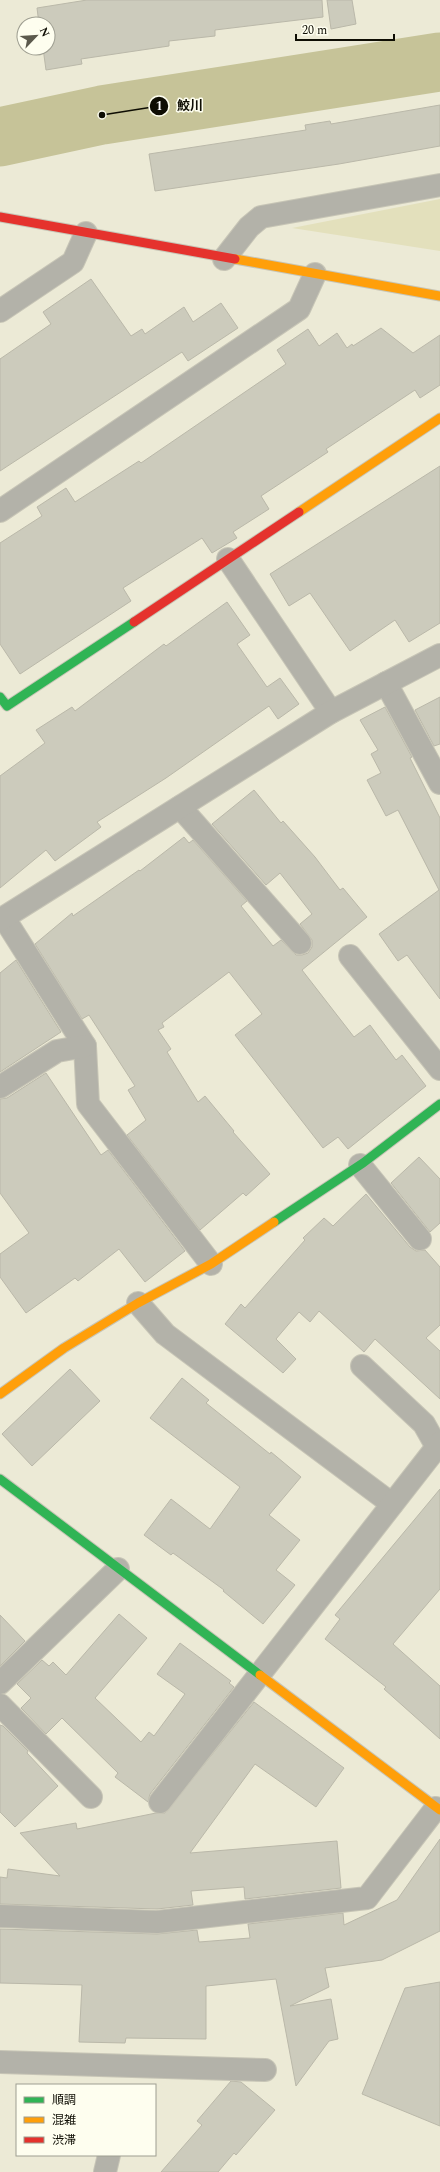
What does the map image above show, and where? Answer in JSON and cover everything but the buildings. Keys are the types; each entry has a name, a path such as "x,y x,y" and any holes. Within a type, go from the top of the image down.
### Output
{"street":[{"path":"224,258 249,227 261,217 440,185"},
{"path":"0,217 440,296"},
{"path":"0,311 73,262 86,233"},
{"path":"0,511 300,309 315,274"},
{"path":"0,697 7,706 440,418"},
{"path":"228,559 331,712"},
{"path":"210,1264 88,1104 85,1046 2,919 331,712 440,655"},
{"path":"386,683 440,783"},
{"path":"180,807 300,943"},
{"path":"350,956 440,1069"},
{"path":"0,1088 58,1050 85,1046"},
{"path":"0,1394 64,1348 138,1303 210,1264 360,1165 440,1104"},
{"path":"360,1165 420,1238"},
{"path":"138,1303 164,1334 392,1504"},
{"path":"160,1802 438,1445 424,1424 362,1366"},
{"path":"0,1479 438,1809 368,1898 158,1922 0,1916"},
{"path":"0,1683 118,1569"},
{"path":"0,1705 91,1797"},
{"path":"0,2062 127,2076 265,2070"},
{"path":"105,2172 109,2156"}],"shaded area":[{"path":"440,199 440,251 292,228"}],"waterway":[{"path":"0,137 102,115 440,62"}],"traffic: fast":[{"path":"0,697 7,706 134,622"},
{"path":"274,1222 363,1163 440,1104"},
{"path":"0,1479 260,1675"}],"traffic: slow":[{"path":"235,259 440,296"},
{"path":"299,512 440,418"},
{"path":"0,1394 64,1348 138,1303 211,1264 274,1222"},
{"path":"260,1675 440,1810"}],"traffic: jam":[{"path":"0,217 235,259"},
{"path":"134,622 299,512"}],"place":[{"name":"鮫川","path":"102,115"}]}
